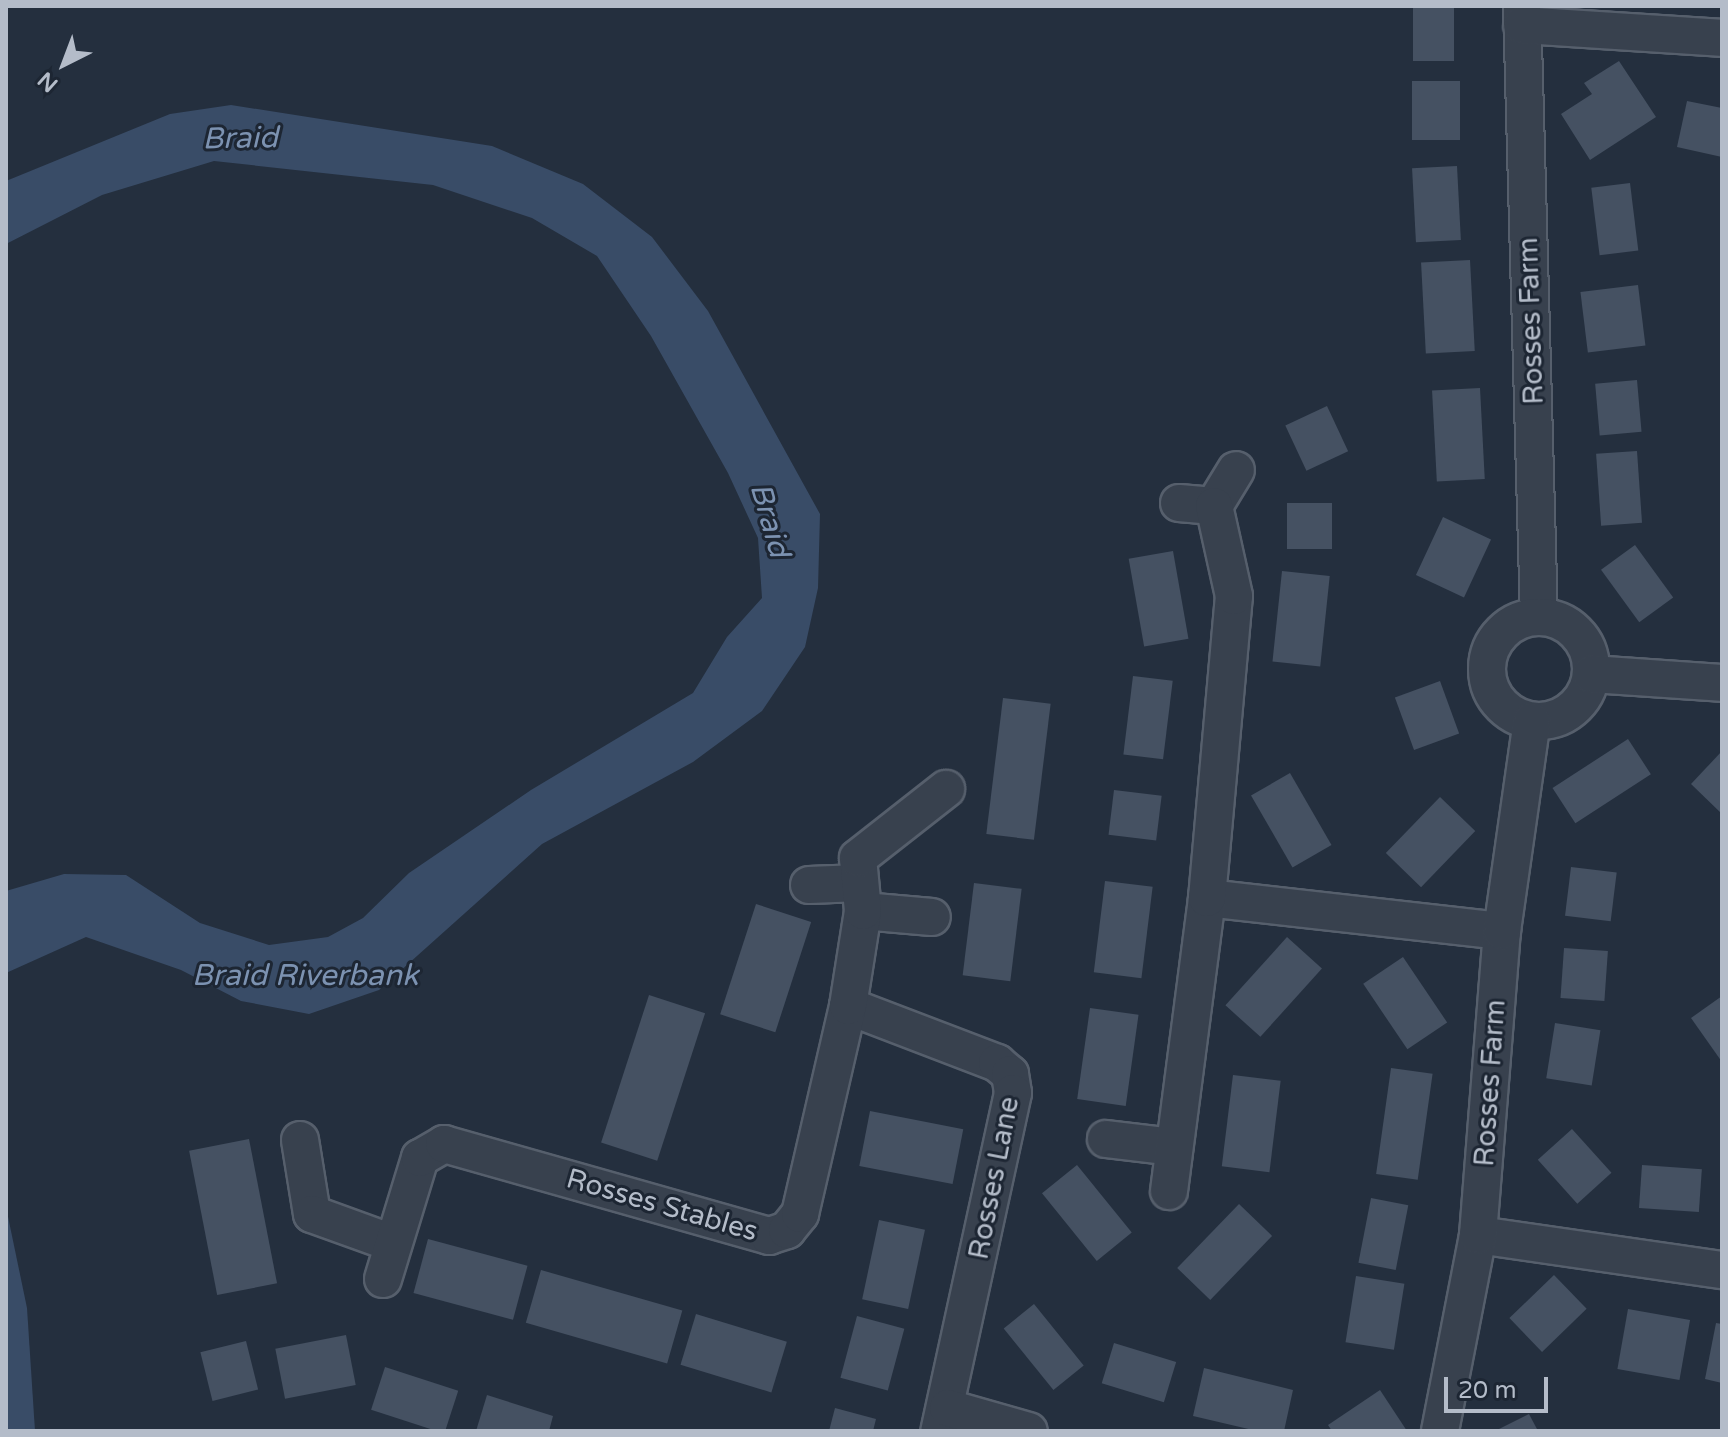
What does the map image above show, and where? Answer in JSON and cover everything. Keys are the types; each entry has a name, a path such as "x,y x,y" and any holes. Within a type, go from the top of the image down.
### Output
{"street":[{"name":"Rosses Farm","path":"1539,617 1522,15 1722,38"},
{"path":"1169,1191 1207,898 1234,596 1196,505 1236,470"},
{"path":"1539,617 1567,625 1577,634 1590,660 1591,674 1587,691 1564,715 1532,721 1501,706 1486,674 1494,641 1506,628 1539,617"},
{"path":"1591,674 1722,683"},
{"name":"Rosses Farm","path":"1440,1431 1478,1235 1502,931 1532,721"},
{"path":"860,884 946,789"},
{"path":"809,885 860,884 932,917"},
{"name":"Rosses Stables","path":"383,1279 420,1158 444,1144 769,1236 787,1230 800,1214 848,1006 860,884"},
{"path":"1207,898 1502,931"},
{"name":"Rosses Lane","path":"848,1006 997,1063 1010,1074 1013,1093 943,1419"},
{"path":"1106,1139 1174,1147"},
{"path":"300,1140 312,1214 392,1243"},
{"path":"1478,1235 1722,1270"},
{"path":"943,1419 1029,1431"}],"water":[{"name":"Braid Riverbank","path":"231,105 492,146 583,184 652,237 708,311 820,514 818,588 805,647 762,711 693,762 542,844 379,990 309,1014 241,1001 181,970 86,937 6,973 6,891 64,874 126,875 200,923 269,945 328,937 363,918 409,873 531,790 693,693 727,637 762,598 758,538 728,473 651,336 597,256 532,218 433,185 214,161 102,195 6,244 6,181 170,114"},
{"path":"6,1207 27,1308 35,1431 6,1431"}],"building":[{"path":"1413,6 1454,6 1454,61 1413,61"},
{"path":"1619,61 1656,117 1590,160 1561,114 1592,94 1584,83"},
{"path":"1412,81 1460,81 1460,140 1412,140"},
{"path":"1687,101 1722,108 1722,157 1677,147"},
{"path":"1457,166 1461,240 1416,242 1412,168"},
{"path":"1630,183 1638,250 1600,255 1591,188"},
{"path":"1470,260 1475,351 1426,353 1421,263"},
{"path":"1638,285 1645,346 1588,353 1580,292"},
{"path":"1637,380 1642,432 1600,435 1595,384"},
{"path":"1480,388 1485,479 1437,481 1432,391"},
{"path":"1327,406 1348,451 1306,471 1285,425"},
{"path":"1637,451 1642,523 1601,526 1596,454"},
{"path":"1287,503 1332,503 1332,549 1287,549"},
{"path":"1443,517 1491,539 1464,597 1416,575"},
{"path":"1635,545 1673,598 1639,622 1601,570"},
{"path":"1173,551 1188,639 1144,646 1129,559"},
{"path":"1282,571 1330,576 1320,667 1272,662"},
{"path":"1133,676 1173,681 1163,759 1123,754"},
{"path":"1440,681 1459,734 1414,750 1395,697"},
{"path":"1003,698 1051,704 1034,840 986,834"},
{"path":"1628,739 1651,774 1575,823 1553,788"},
{"path":"1722,751 1722,814 1691,784"},
{"path":"1290,773 1332,845 1293,867 1251,795"},
{"path":"1114,790 1162,796 1156,841 1109,835"},
{"path":"1440,797 1475,831 1421,887 1386,853"},
{"path":"1571,867 1617,873 1611,921 1565,916"},
{"path":"1105,881 1153,887 1141,978 1094,972"},
{"path":"974,883 1022,889 1010,981 963,975"},
{"path":"756,904 811,922 775,1032 720,1014"},
{"path":"1287,937 1322,968 1260,1037 1225,1005"},
{"path":"1564,948 1608,951 1604,1001 1561,998"},
{"path":"1403,957 1447,1022 1407,1049 1363,984"},
{"path":"649,995 705,1013 657,1161 601,1142"},
{"path":"1722,996 1722,1062 1691,1018"},
{"path":"1090,1008 1139,1015 1126,1106 1077,1099"},
{"path":"1555,1023 1600,1030 1592,1086 1546,1078"},
{"path":"1391,1068 1433,1074 1418,1180 1376,1174"},
{"path":"1233,1075 1281,1081 1269,1172 1222,1166"},
{"path":"870,1111 963,1129 953,1184 859,1166"},
{"path":"1572,1129 1611,1173 1577,1204 1538,1160"},
{"path":"249,1139 277,1283 217,1295 189,1151"},
{"path":"1077,1165 1132,1233 1097,1261 1042,1193"},
{"path":"1642,1165 1702,1169 1699,1212 1639,1208"},
{"path":"1371,1198 1408,1205 1396,1270 1358,1263"},
{"path":"1239,1204 1272,1236 1210,1300 1177,1268"},
{"path":"879,1220 925,1230 908,1309 862,1299"},
{"path":"428,1239 527,1266 513,1320 414,1293"},
{"path":"541,1270 682,1311 667,1363 526,1323"},
{"path":"1554,1275 1587,1309 1542,1352 1509,1318"},
{"path":"1356,1276 1404,1284 1394,1350 1346,1342"},
{"path":"1034,1304 1084,1365 1053,1390 1004,1329"},
{"path":"1628,1309 1690,1320 1679,1380 1617,1369"},
{"path":"696,1314 787,1342 771,1392 681,1365"},
{"path":"857,1316 904,1329 888,1391 840,1378"},
{"path":"1716,1323 1722,1324 1722,1383 1705,1379"},
{"path":"346,1335 356,1385 285,1399 275,1349"},
{"path":"246,1341 258,1390 212,1401 200,1352"},
{"path":"1114,1343 1176,1362 1164,1402 1102,1383"},
{"path":"385,1367 458,1391 445,1431 436,1431 371,1410"},
{"path":"1204,1368 1293,1390 1284,1431 1257,1431 1193,1416"},
{"path":"1380,1390 1407,1431 1332,1431 1328,1425"},
{"path":"487,1395 553,1416 549,1431 476,1431"},
{"path":"835,1408 876,1419 873,1431 829,1431"},
{"path":"1529,1414 1538,1431 1495,1431"}],"water label":[{"name":"Braid","path":"240,139"},
{"name":"Braid","path":"769,520"}]}
